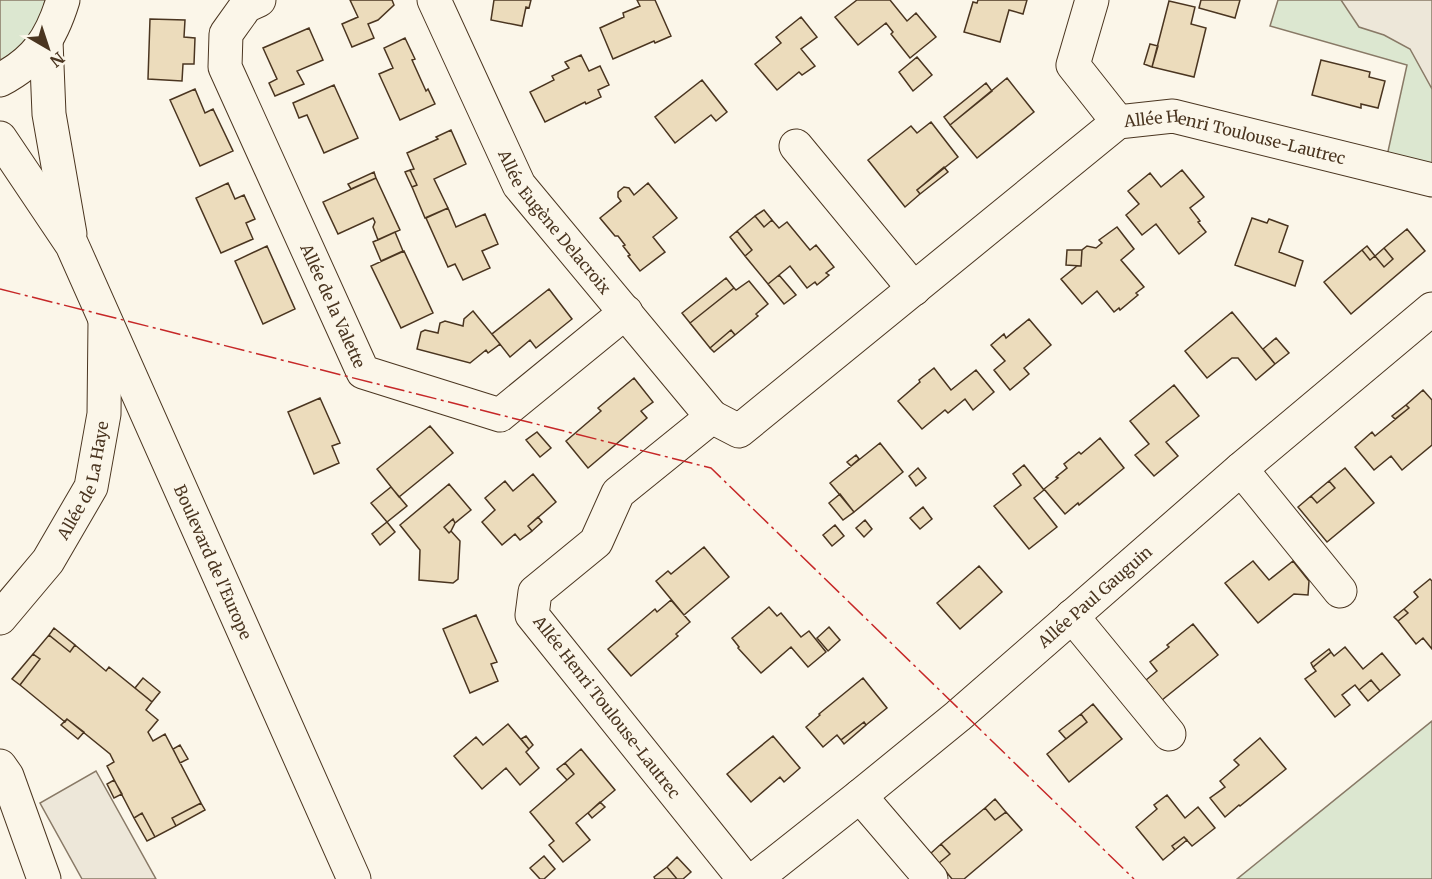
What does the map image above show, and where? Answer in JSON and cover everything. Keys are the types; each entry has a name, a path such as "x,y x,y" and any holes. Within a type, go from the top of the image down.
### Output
{"street":[{"path":"0,80 26,64 46,41 63,0"},
{"name":"Allée de la Valette","path":"259,0 246,6 226,34 225,67 363,372 500,415 626,312"},
{"name":"Allée Eugène Delacroix","path":"434,0 519,185 712,417"},
{"path":"1092,0 1073,65 1118,122"},
{"name":"Boulevard de l'Europe","path":"46,41 49,114 72,245"},
{"name":"Allée Henri Toulouse-Lautrec","path":"744,879 532,615 535,592 596,542 618,493 712,417 739,431 1118,122 1173,116 1432,180"},
{"name":"Boulevard de l'Europe","path":"0,138 72,245 354,879"},
{"path":"796,146 914,289"},
{"name":"Allée Paul Gauguin","path":"755,879 958,716 1241,469 1432,309"},
{"name":"Allée de La Haye","path":"0,618 48,561 91,487 104,414 105,321"},
{"path":"1241,469 1340,591"},
{"path":"1072,616 1168,734"},
{"path":"0,766 7,776 44,879"},
{"path":"860,796 931,879"}],"green space":[{"path":"0,0 45,0 40,19 30,36 16,50 0,60"},
{"path":"1278,0 1432,0 1432,168 1387,156 1407,65 1270,26"},
{"path":"1432,721 1432,879 1237,879"}],"shaded area":[{"path":"1341,0 1432,0 1432,89 1410,49 1384,35 1359,27"},
{"path":"96,771 156,879 82,879 40,803"}],"building":[{"path":"350,0 392,0 394,5 378,20 368,24 374,38 352,47 342,24 358,17"},
{"path":"494,0 531,0 529,8 526,7 522,26 491,20"},
{"path":"637,0 655,0 671,36 613,59 600,28 624,17 623,13 640,6"},
{"path":"857,0 890,0 907,21 916,13 936,37 910,58 891,34 893,32 886,23 858,45 835,17"},
{"path":"978,0 1027,0 1023,14 1009,10 1000,42 964,32 973,2 977,3"},
{"path":"1201,0 1240,0 1235,18 1199,8"},
{"path":"1169,1 1195,7 1191,24 1206,28 1194,77 1152,67"},
{"path":"801,17 817,37 801,49 815,66 802,75 799,72 777,90 755,64 781,43 776,37"},
{"path":"150,19 185,20 184,37 195,38 194,64 183,64 182,81 148,79"},
{"path":"309,28 323,60 297,71 304,84 275,96 269,83 277,79 263,48"},
{"path":"405,38 426,91 428,89 435,104 400,120 379,74 393,68 384,48"},
{"path":"1150,44 1158,46 1152,67 1144,64"},
{"path":"581,55 589,71 600,66 609,85 598,90 601,97 586,104 585,102 545,122 530,92 554,80 552,76 569,68 565,62"},
{"path":"917,57 932,75 913,91 899,72"},
{"path":"1321,60 1370,72 1369,77 1385,81 1378,108 1361,104 1361,108 1312,95"},
{"path":"1007,78 1034,112 977,158 950,125"},
{"path":"702,80 727,112 716,121 711,115 675,143 655,117"},
{"path":"986,83 992,91 950,125 944,117"},
{"path":"334,85 358,138 324,153 307,115 299,118 293,103"},
{"path":"195,89 205,113 213,109 233,151 200,166 170,100"},
{"path":"931,122 958,157 917,190 920,194 905,207 868,160 911,126 917,133"},
{"path":"451,130 466,164 434,179 448,208 425,218 412,187 417,185 410,170 414,169 407,153 438,139 436,137"},
{"path":"944,167 948,172 920,194 917,190"},
{"path":"410,170 417,185 412,187 405,172"},
{"path":"1182,170 1204,197 1190,208 1206,232 1179,254 1156,224 1142,235 1126,215 1139,204 1128,191 1150,173 1161,187"},
{"path":"374,172 376,178 351,189 348,184"},
{"path":"376,178 400,230 378,240 373,227 375,222 373,218 338,234 323,202"},
{"path":"228,183 235,199 244,195 255,219 246,223 253,239 221,253 196,198"},
{"path":"648,183 677,218 653,237 665,252 640,271 628,256 630,255 623,246 625,245 600,218 621,201 618,192 624,187 629,188 634,195"},
{"path":"448,208 456,227 485,214 498,244 482,251 490,268 463,280 455,264 448,267 426,218"},
{"path":"764,210 772,220 764,227 755,216"},
{"path":"755,216 764,227 772,220 779,228 787,222 810,250 816,245 834,267 826,273 829,275 817,285 815,282 807,288 790,266 768,284 745,256 752,250 737,231"},
{"path":"1252,218 1267,223 1269,219 1288,226 1279,252 1303,261 1295,286 1235,265"},
{"path":"1117,227 1134,249 1121,260 1144,287 1120,310 1119,308 1114,312 1097,291 1082,304 1061,279 1077,266 1081,266 1082,250 1087,246 1096,248 1102,243 1099,240"},
{"path":"1407,229 1425,251 1351,314 1324,282 1362,250 1370,260 1375,256 1384,267 1393,259 1384,248"},
{"path":"737,231 752,250 745,256 730,237"},
{"path":"395,232 403,251 381,261 373,242"},
{"path":"267,246 295,309 263,324 235,261"},
{"path":"1367,246 1375,256 1370,260 1362,250"},
{"path":"1384,248 1393,259 1384,267 1375,256"},
{"path":"1067,250 1082,250 1081,266 1066,265"},
{"path":"404,251 433,313 401,328 371,266"},
{"path":"779,275 796,295 784,304 768,284"},
{"path":"726,278 734,288 690,323 682,313"},
{"path":"749,281 768,304 756,314 758,316 735,335 731,330 710,348 690,323 734,288 736,290"},
{"path":"549,289 572,319 536,348 530,340 510,357 492,334"},
{"path":"473,311 500,344 488,353 486,350 470,363 417,349 421,332 425,330 438,333 440,323 445,321 463,326 464,319"},
{"path":"1232,312 1275,364 1256,380 1238,358 1232,358 1207,378 1185,351"},
{"path":"1029,319 1051,345 1024,368 1029,374 1010,390 994,370 1005,361 991,345 1004,334 1006,338"},
{"path":"731,330 735,335 714,352 710,348"},
{"path":"1276,338 1289,353 1275,364 1263,349"},
{"path":"934,368 951,390 976,370 994,392 973,410 965,399 948,413 945,410 922,429 898,401"},
{"path":"634,378 653,402 641,411 647,418 588,468 566,441 601,411 598,408"},
{"path":"1174,385 1199,416 1166,442 1178,456 1154,476 1135,455 1149,444 1130,421"},
{"path":"1423,390 1432,400 1432,445 1402,470 1391,456 1374,470 1355,447 1372,432 1375,436 1409,408 1406,405"},
{"path":"320,398 340,443 332,446 339,463 314,474 288,412"},
{"path":"1406,405 1409,408 1395,419 1392,416"},
{"path":"430,426 453,453 399,497 377,469"},
{"path":"537,432 551,448 540,457 526,440"},
{"path":"1100,438 1124,468 1065,514 1044,489 1067,468 1064,464 1079,452 1081,454"},
{"path":"880,443 903,472 854,512 830,483"},
{"path":"856,455 859,459 851,466 847,462"},
{"path":"1024,465 1044,490 1034,498 1057,527 1029,549 994,506 1021,485 1013,474"},
{"path":"918,468 926,478 916,486 909,476"},
{"path":"1345,468 1374,503 1327,542 1298,507 1311,496 1317,503 1335,488 1329,481"},
{"path":"533,474 556,502 528,526 532,531 520,540 515,534 502,545 482,522 495,510 485,498 505,481 513,491"},
{"path":"1329,481 1335,488 1317,503 1311,496"},
{"path":"449,484 471,510 455,523 453,519 444,527 460,541 458,579 453,583 419,580 420,550 400,525"},
{"path":"391,487 407,506 387,522 371,503"},
{"path":"840,494 854,512 843,520 829,503"},
{"path":"923,507 932,519 920,529 910,518"},
{"path":"538,517 542,522 532,531 528,526"},
{"path":"453,519 455,523 449,533 444,527"},
{"path":"865,520 872,529 864,537 856,528"},
{"path":"387,522 395,532 380,545 372,534"},
{"path":"835,525 844,536 832,546 823,535"},
{"path":"704,547 729,577 684,615 656,581 668,571 671,574"},
{"path":"1253,561 1269,580 1293,561 1309,581 1308,595 1294,594 1258,623 1225,583"},
{"path":"979,566 1002,592 960,629 937,603"},
{"path":"1430,579 1432,581 1432,649 1423,638 1416,644 1398,621 1408,613 1404,609 1418,597 1414,592"},
{"path":"671,600 690,622 676,634 678,636 631,676 608,649 655,609 657,612"},
{"path":"769,607 777,616 781,613 801,637 809,631 826,652 808,667 791,647 761,673 732,638"},
{"path":"1404,609 1408,613 1398,621 1394,617"},
{"path":"476,615 497,662 491,664 498,681 470,693 443,629"},
{"path":"1193,624 1218,655 1162,700 1146,680 1157,671 1150,662"},
{"path":"829,627 840,640 828,651 817,638"},
{"path":"54,628 75,645 70,652 49,635"},
{"path":"49,635 70,652 75,645 106,671 109,667 152,702 146,710 158,720 148,732 153,741 165,734 201,803 172,818 176,826 155,837 142,813 134,818 107,766 114,762 110,754 67,719 65,722 20,685 40,659 33,654"},
{"path":"1345,647 1363,669 1382,653 1400,675 1380,691 1371,680 1359,690 1355,685 1342,695 1350,705 1335,717 1305,679 1316,671 1313,667 1331,652 1334,656"},
{"path":"1329,649 1331,652 1313,667 1311,663"},
{"path":"33,654 40,659 20,685 12,679"},
{"path":"143,678 160,692 152,702 135,688"},
{"path":"863,678 887,708 866,725 864,722 841,740 837,735 823,747 806,727"},
{"path":"1371,680 1380,691 1368,701 1359,690"},
{"path":"1093,704 1122,739 1069,782 1047,754 1087,722 1081,714"},
{"path":"1081,714 1087,722 1066,739 1059,731"},
{"path":"67,719 84,732 78,739 61,725"},
{"path":"864,722 866,725 844,744 841,740"},
{"path":"508,724 529,749 526,752 539,768 520,785 506,768 482,789 454,756 476,737 483,745"},
{"path":"526,736 533,745 529,749 521,739"},
{"path":"773,736 800,768 784,782 780,777 751,802 727,774"},
{"path":"1260,738 1286,769 1225,817 1210,798 1225,787 1220,781 1239,765 1234,760"},
{"path":"180,745 188,759 180,763 173,749"},
{"path":"581,749 615,790 576,823 590,840 563,862 549,845 554,841 530,812 574,774 565,763"},
{"path":"565,763 574,774 567,780 557,769"},
{"path":"114,780 122,794 114,798 107,784"},
{"path":"1167,795 1185,818 1198,807 1215,828 1192,846 1184,837 1172,846 1175,850 1163,860 1136,827 1157,809 1154,805"},
{"path":"995,799 1006,812 995,820 985,808"},
{"path":"600,802 605,807 592,818 588,813"},
{"path":"201,803 205,810 176,826 172,818"},
{"path":"985,808 995,820 1006,812 1022,830 964,879 952,879 939,863 950,854 941,844"},
{"path":"142,813 155,837 147,841 134,818"},
{"path":"1184,837 1187,840 1175,850 1172,846"},
{"path":"941,844 950,854 939,863 931,853"},
{"path":"544,856 555,869 544,879 540,879 530,868"},
{"path":"677,857 691,872 683,879 677,879 667,867"},
{"path":"667,867 677,879 655,879 654,877"}],"power":[{"path":"0,289 711,468 1134,879"}]}
